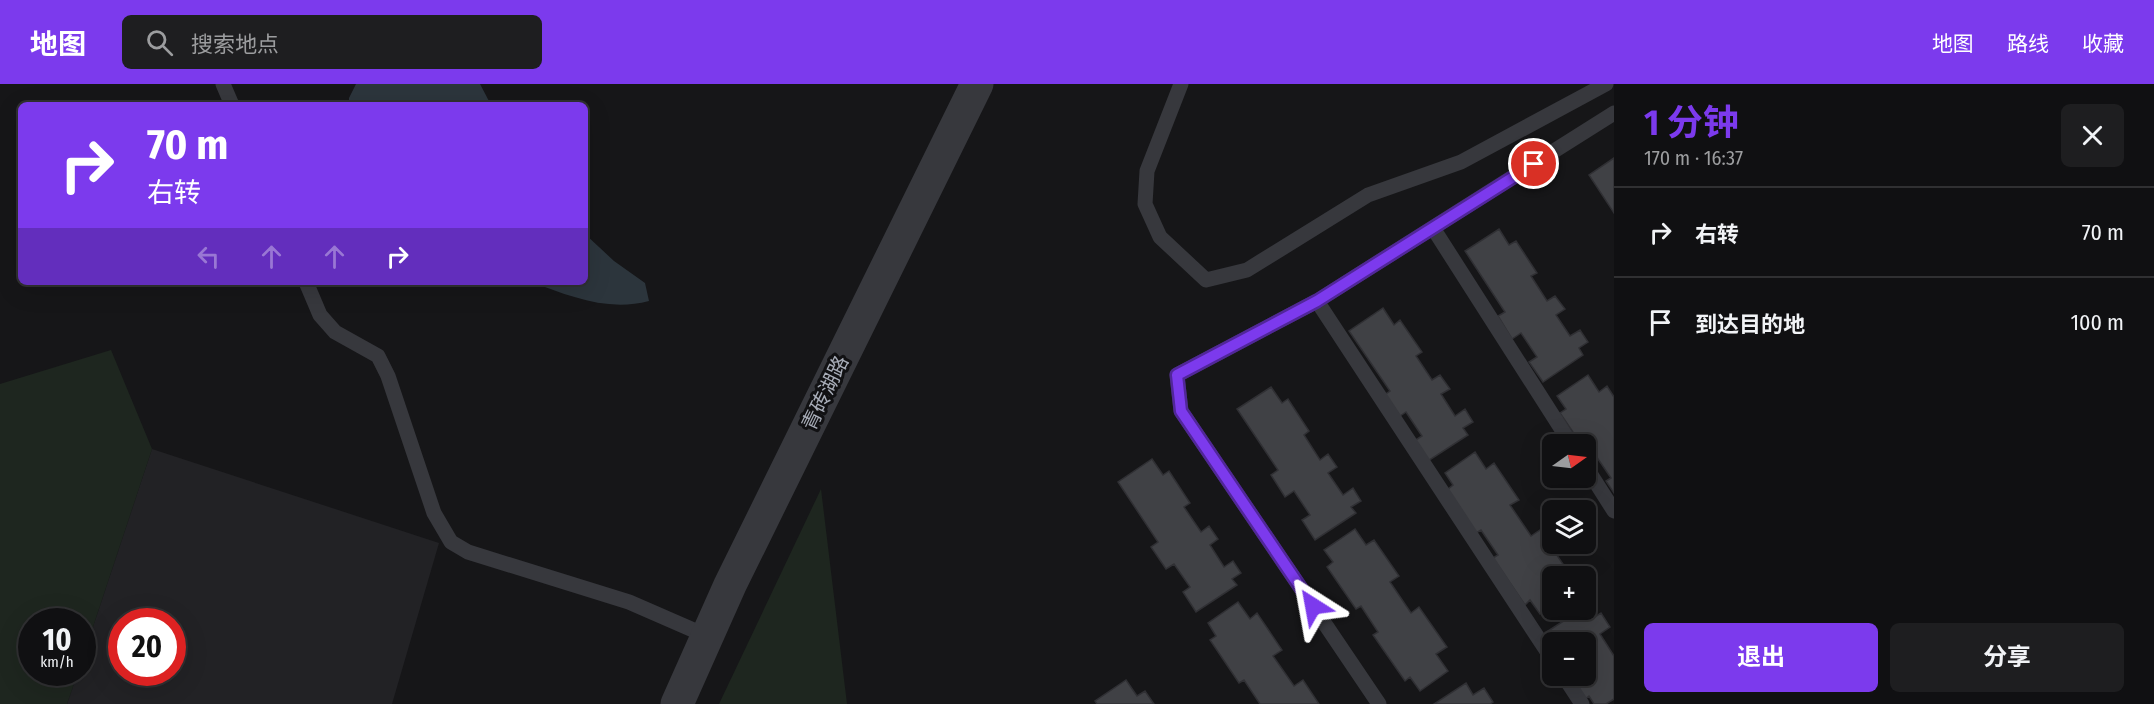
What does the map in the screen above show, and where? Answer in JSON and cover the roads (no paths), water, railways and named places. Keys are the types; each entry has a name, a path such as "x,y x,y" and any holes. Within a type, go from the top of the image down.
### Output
{"street":[{"name":"青砖湖路","path":"677,704 730,585 977,84"}],"lane":[{"path":"223,84 231,102"},
{"path":"1181,84 1147,171 1145,204 1160,237 1206,280 1247,270 1368,195 1461,162 1606,84"},
{"path":"1379,704 1181,411 1177,375 1317,301 1614,113"},
{"path":"1433,228 1565,434"},
{"path":"307,285 320,315 335,332 378,356 388,376 434,513 451,542 468,552 629,603 707,636"},
{"path":"1317,301 1542,644"},
{"path":"1596,482 1614,511"},
{"path":"1570,686 1582,704"}]}
